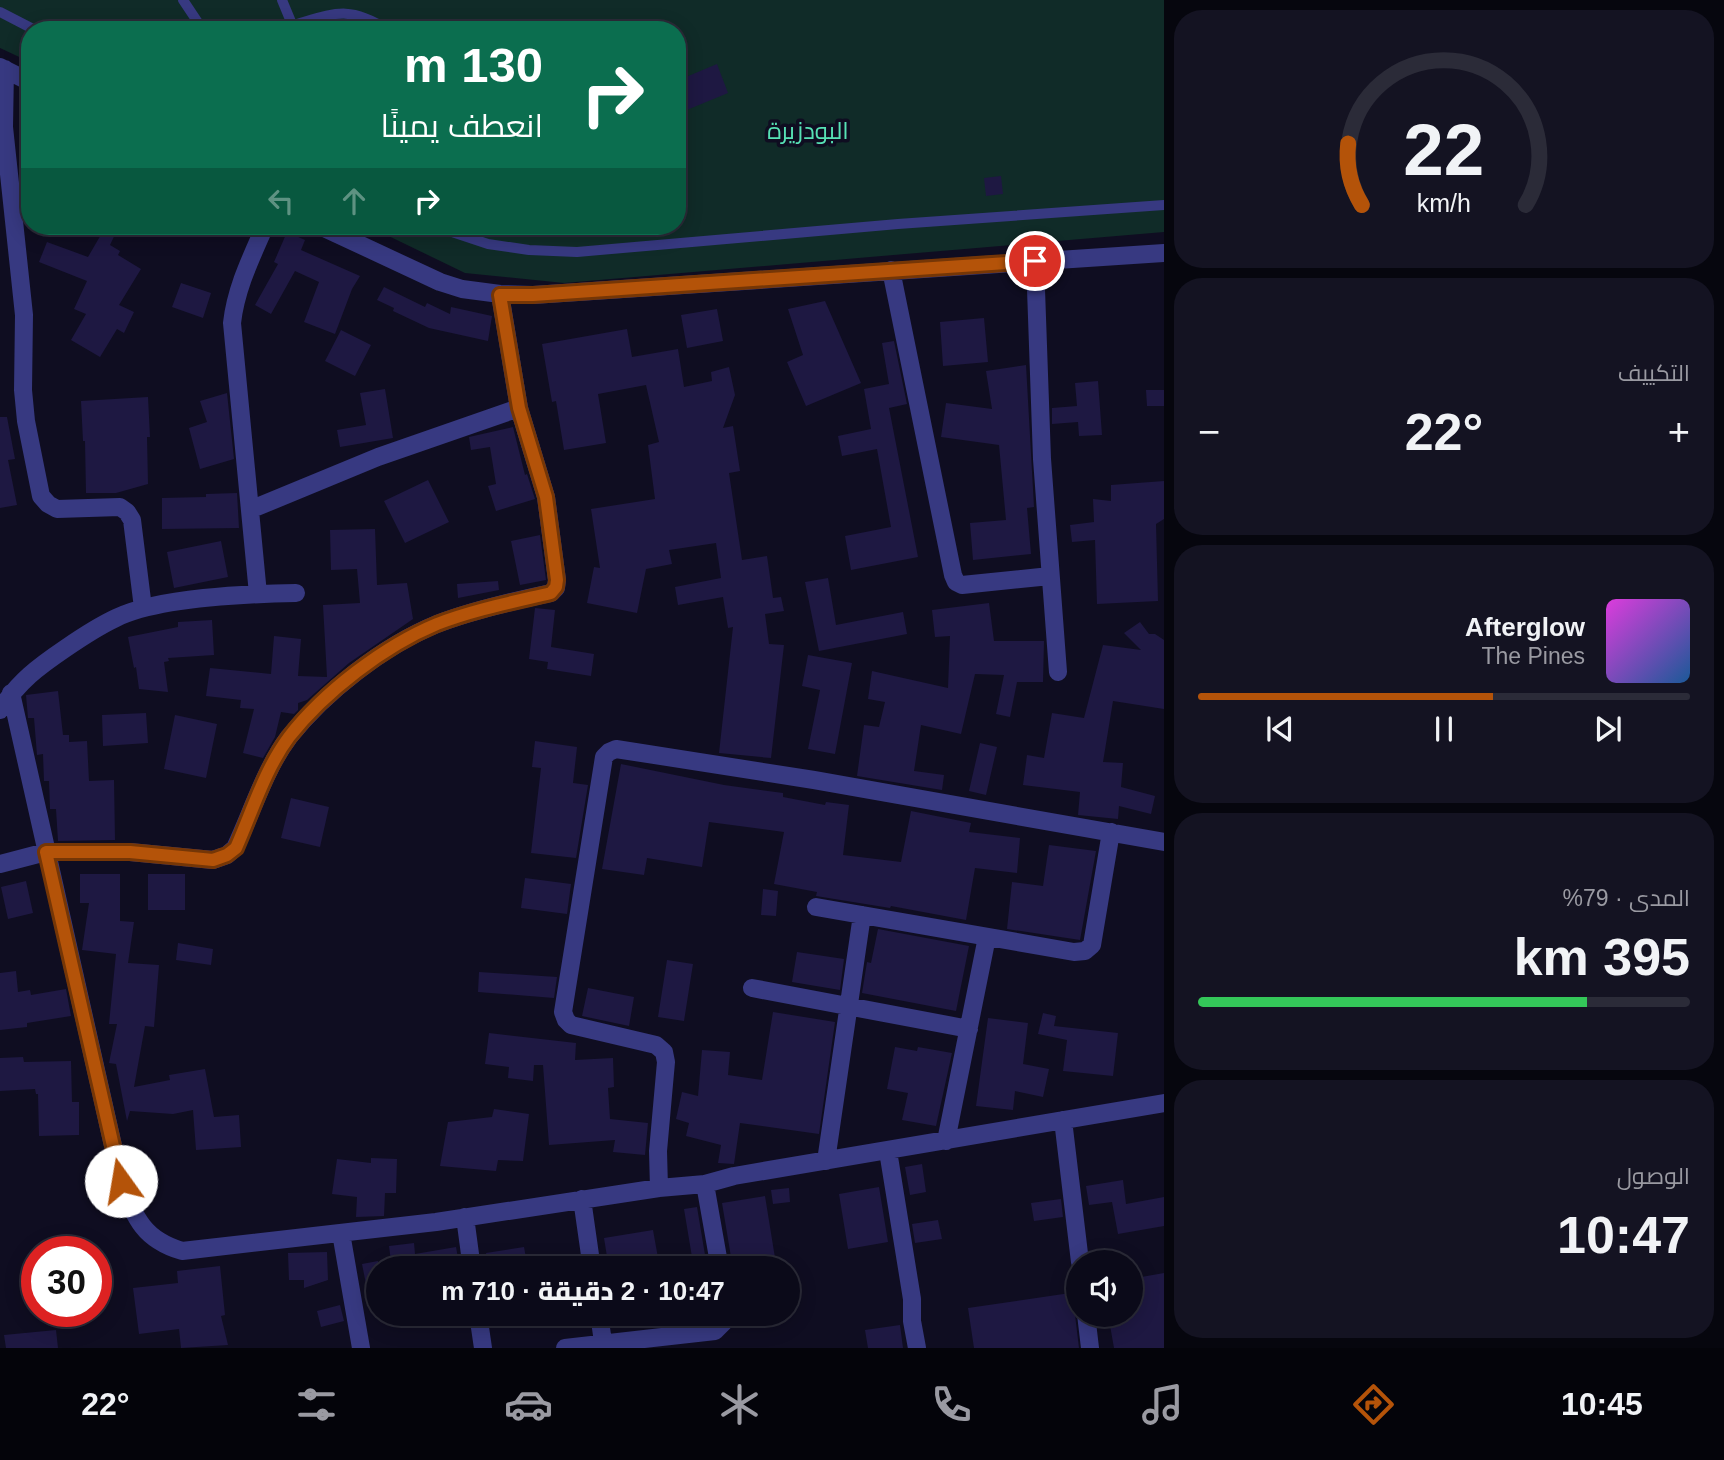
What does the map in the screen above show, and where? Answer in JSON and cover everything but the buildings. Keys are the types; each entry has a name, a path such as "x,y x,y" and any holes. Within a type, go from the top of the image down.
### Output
{"street":[{"path":"21,78 2,68 5,141 24,315 23,390 26,421 41,496 57,509 120,507 127,512 132,520 143,608"},
{"path":"258,594 252,509 232,323 234,302 261,235"},
{"path":"339,235 440,282 462,289 500,295 1164,253"},
{"path":"1035,261 1042,459 1058,672"},
{"path":"891,270 956,582 962,585 1050,576"},
{"path":"0,864 46,852 130,852 213,860 227,855 236,848 276,759 290,737 324,700 352,676 402,642 438,624 551,593 557,580 546,497 519,408 500,295"},
{"path":"252,509 378,457 519,408"},
{"path":"0,710 23,679 39,666 118,617 143,608 258,594 296,593"},
{"path":"11,693 121,1181 136,1221 152,1238 167,1247 181,1251 341,1233 659,1188 705,1184 734,1176 1164,1103"},
{"path":"659,1188 658,1150 666,1062 664,1052 656,1045 571,1025 563,1012 604,757 609,752 616,749 814,780 1164,842"},
{"path":"816,907 1074,952 1085,951 1092,945 1111,832"},
{"path":"826,1161 862,915"},
{"path":"946,1141 987,937"},
{"path":"752,988 968,1029"},
{"path":"1063,1120 1079,1250"},
{"path":"888,1151 912,1299 912,1321 917,1348"},
{"path":"705,1184 718,1256"},
{"path":"582,1199 590,1256"},
{"path":"465,1217 470,1256"},
{"path":"341,1233 361,1348"},
{"path":"479,1326 482,1348"},
{"path":"601,1326 603,1342"},
{"path":"565,1348 716,1331 720,1326"},
{"path":"1088,1327 1090,1348"}],"lane":[{"path":"183,0 197,21"},
{"path":"282,0 291,21"},
{"path":"0,12 21,23"},
{"path":"311,21 353,13 374,21"},
{"path":"461,235 488,244 529,250 577,252 898,224 1164,205"}],"green space":[{"name":"البودزيرة","path":"0,0 1164,0 1164,232 564,283 465,273 387,235 686,235 686,21 21,21 21,58 0,48"}],"route":[{"path":"121,1181 46,852 130,852 213,860 227,855 236,848 276,759 290,737 324,700 352,676 402,642 438,624 551,593 556,587 546,497 515,391 500,295 1035,261"}]}
